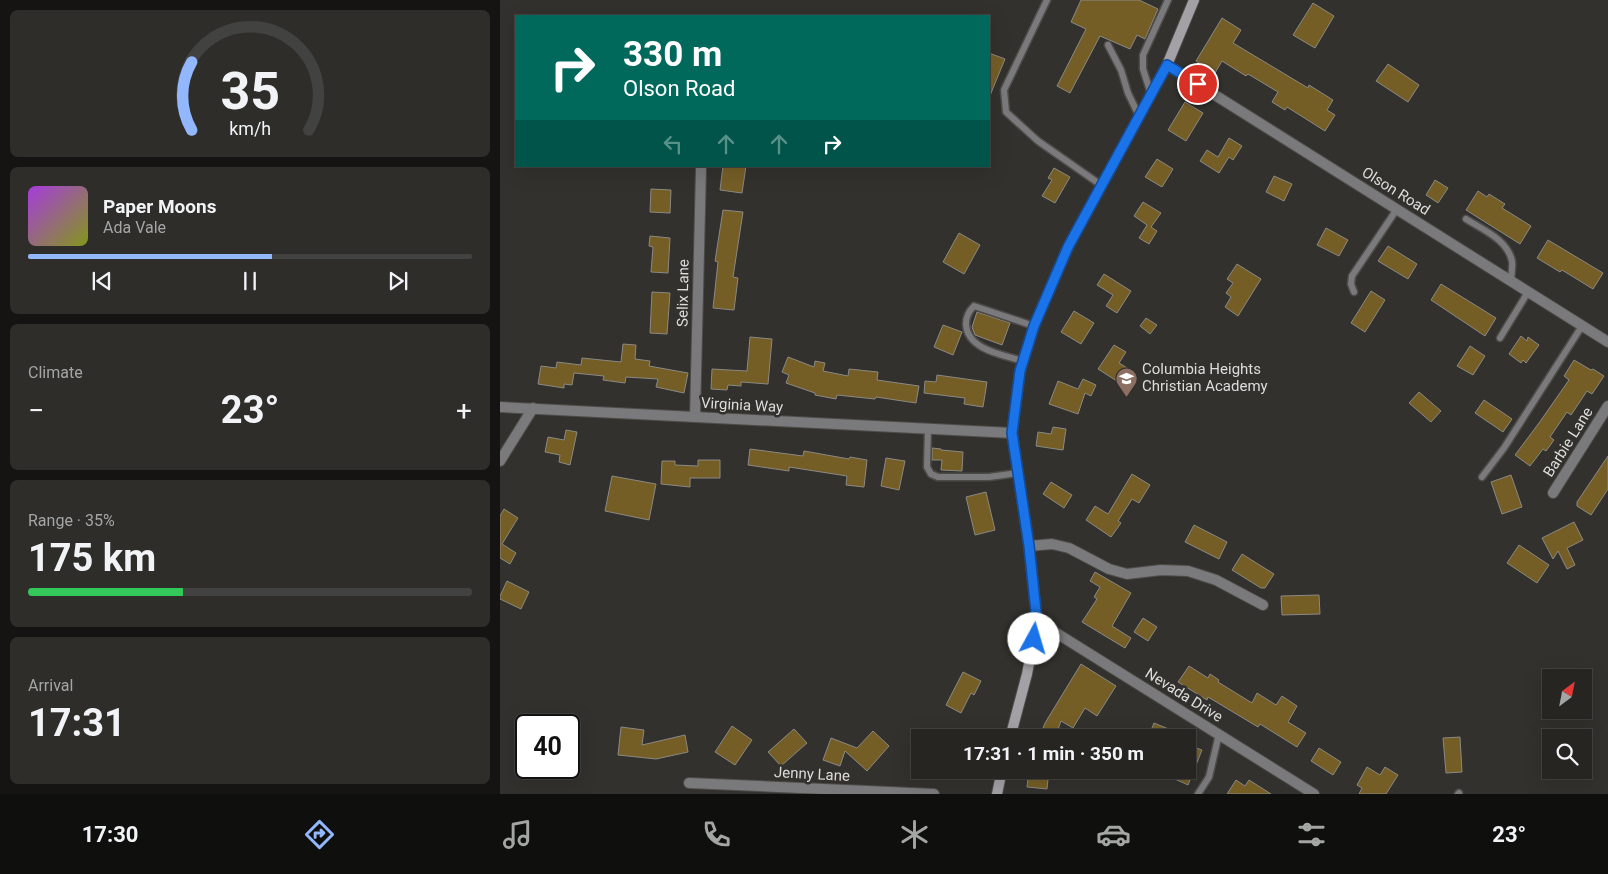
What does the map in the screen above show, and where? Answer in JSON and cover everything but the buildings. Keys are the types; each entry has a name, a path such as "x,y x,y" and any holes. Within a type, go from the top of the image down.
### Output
{"street":[{"path":"1012,729 1027,674 1037,621 1029,546 1012,433 1020,371 1034,326 1068,247 1167,65 1194,0"},
{"name":"Olson Road","path":"1167,65 1608,342"},
{"name":"Selix Lane","path":"695,417 701,169"},
{"name":"Barbie Lane","path":"1552,493 1608,406"},
{"name":"Virginia Way","path":"500,407 1012,433"},
{"path":"500,461 533,408"},
{"path":"1029,546 1052,544 1069,548 1109,569 1127,574 1161,570 1188,571 1216,580 1263,605"},
{"name":"Nevada Drive","path":"1037,621 1314,794"},
{"path":"997,794 1000,779"},
{"name":"Jenny Lane","path":"689,783 934,794"}],"lane":[{"path":"1047,0 1004,90 1006,112 1038,141 1101,185"},
{"path":"1151,94 1143,68 1143,56 1168,0"},
{"path":"1108,46 1121,70 1128,93 1139,116"},
{"path":"1354,292 1351,284 1352,276 1397,209"},
{"path":"1466,219 1502,242 1509,252 1512,263 1511,281"},
{"path":"1500,338 1528,292"},
{"path":"1024,360 987,350 975,342 967,332 966,321 969,311 974,306 1034,326"},
{"path":"1482,477 1504,448 1582,326"},
{"path":"928,429 927,467 931,474 938,477 989,477 1018,472"},
{"path":"1198,794 1209,777 1219,734"}],"place":[{"name":"Columbia Heights Christian Academy","path":"1126,397"}],"route":[{"path":"1034,639 1037,621 1029,546 1012,433 1020,371 1034,326 1068,247 1167,65 1198,84"}]}
